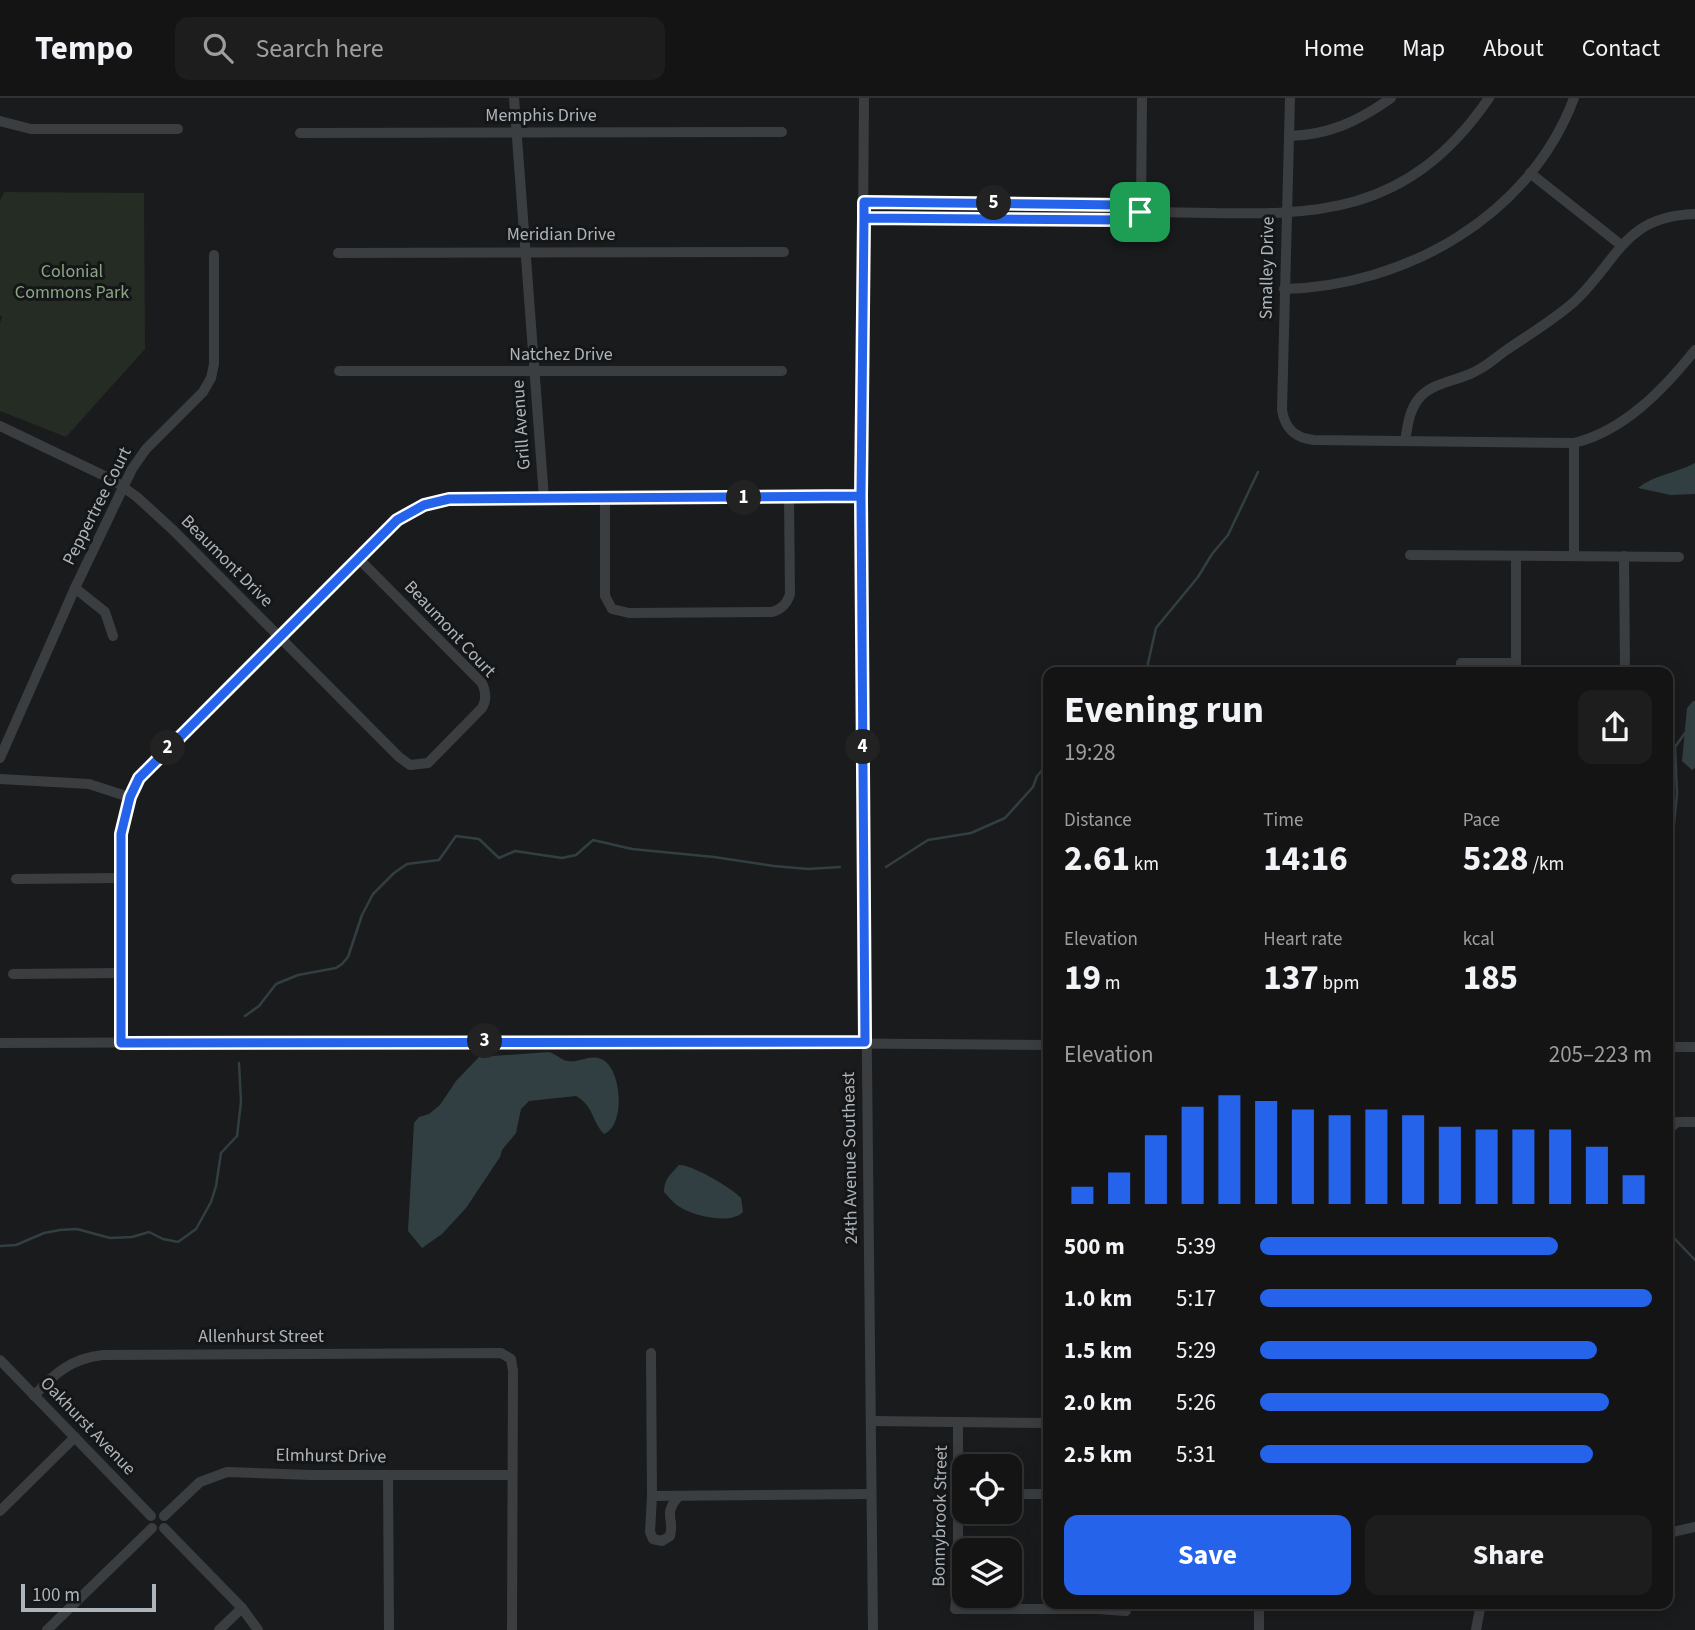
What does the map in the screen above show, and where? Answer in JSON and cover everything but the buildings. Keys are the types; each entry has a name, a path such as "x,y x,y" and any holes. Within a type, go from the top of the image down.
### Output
{"street":[{"name":"Grill Avenue","path":"514,98 544,498"},
{"name":"24th Avenue Southeast","path":"864,98 861,496 873,1630"},
{"path":"1140,212 1142,98"},
{"name":"Smalley Drive","path":"1290,98 1284,289 1284,421 1295,435 1314,440 1405,441"},
{"path":"1289,136 1340,128 1362,118 1391,98"},
{"path":"864,202 1122,205 1140,212 1286,212 1335,208 1372,198 1402,183 1446,150 1470,125 1489,98"},
{"path":"1284,289 1322,287 1365,279 1422,258 1449,244 1487,217 1530,173 1557,133 1574,98"},
{"path":"0,121 20,128 39,129 178,129"},
{"name":"Memphis Drive","path":"300,133 782,132"},
{"path":"1530,173 1621,245"},
{"path":"864,218 1121,220 1140,212"},
{"path":"1695,214 1657,219 1644,226 1621,245 1590,286 1572,303 1478,371 1431,388 1423,394 1410,412 1405,441 1574,443 1586,440 1608,429 1651,399 1666,386 1695,351"},
{"name":"Meridian Drive","path":"338,253 784,252"},
{"name":"Peppertree Court","path":"0,758 75,588 140,456 196,400 211,378 214,364 214,255"},
{"name":"Natchez Drive","path":"339,371 782,371"},
{"name":"Beaumont Drive","path":"0,426 99,472 123,487 173,530 278,637"},
{"path":"1574,443 1574,556"},
{"path":"121,1043 122,825 130,797 144,772 397,520 424,505 449,499 861,496"},
{"path":"605,499 606,602 612,609 623,613 772,612 785,605 790,594 789,498"},
{"path":"1410,555 1679,557"},
{"path":"1516,556 1516,667"},
{"path":"1624,556 1625,667"},
{"name":"Beaumont Court","path":"278,637 405,763 416,766 428,764 482,708 485,703 485,689 358,558"},
{"path":"75,588 105,612 113,636"},
{"path":"1461,667 1461,663 1505,667"},
{"path":"0,779 89,784 130,797"},
{"path":"16,879 121,878"},
{"path":"13,974 122,973"},
{"path":"0,1043 865,1042 1043,1045"},
{"path":"1673,1047 1695,1047"},
{"path":"1673,1126 1677,1122 1695,1122"},
{"name":"Allenhurst Street","path":"34,1396 66,1366 85,1357 103,1355 502,1353 511,1359 513,1371 512,1475"},
{"path":"651,1353 650,1532 653,1539 662,1541 671,1532 669,1514 679,1496"},
{"name":"Oakhurst Avenue","path":"0,1360 152,1516"},
{"path":"871,1421 1043,1423"},
{"name":"Bonnybrook Street","path":"958,1422 959,1454"},
{"path":"0,1511 75,1437"},
{"name":"Elmhurst Drive","path":"164,1516 200,1482 227,1472 311,1475 512,1475"},
{"path":"388,1475 389,1630"},
{"path":"512,1475 512,1630"},
{"path":"1022,1493 1043,1494"},
{"path":"652,1496 871,1494"},
{"path":"158,1513 164,1516 167,1522 164,1528 158,1531 152,1528 149,1521 152,1516 158,1513"},
{"name":"Bonnybrook Street","path":"959,1524 955,1609 1098,1609"},
{"path":"47,1630 152,1528"},
{"path":"164,1528 242,1608 258,1630"},
{"path":"1673,1532 1695,1528"},
{"path":"219,1630 242,1608"},
{"path":"1258,1609 1259,1630"},
{"path":"1476,1630 1480,1609"}],"green space":[{"name":"Colonial Commons Park","path":"4,192 144,193 145,349 66,437 0,411 0,201"}],"shaded area":[{"path":"1695,463 1695,494 1671,495 1638,488 1651,480"},
{"path":"1693,701 1695,768 1692,770 1682,761 1687,708"},
{"path":"549,1052 566,1061 597,1058 608,1064 619,1096 616,1120 611,1129 604,1134 586,1104 576,1096 529,1101 521,1109 516,1133 502,1150 466,1208 442,1234 422,1248 408,1231 414,1123 440,1105 456,1081 479,1057"},
{"path":"679,1165 702,1172 729,1188 741,1198 743,1212 721,1219 678,1206 664,1192 664,1187"}],"waterway":[{"path":"1147,667 1156,628 1228,535 1258,472"},
{"path":"1673,834 1677,794 1675,747 1685,733"},
{"path":"886,867 928,840 971,833 1005,818 1033,787 1043,769"},
{"path":"245,1016 259,1006 276,984 298,975 336,968 342,964 348,957 362,915 373,894 407,864 439,860 456,836 479,839 499,858 515,851 562,858 576,855 593,840 632,849 774,866 808,869 840,867"},
{"path":"0,1246 16,1245 44,1233 77,1229 110,1238 132,1237 149,1232 178,1242 196,1229 211,1202 221,1153 237,1136 241,1102 239,1063"},
{"path":"1673,1237 1695,1260"}],"route":[{"path":"1140,212 1121,220 864,218 863,311 861,496 449,499 424,505 397,520 139,778 130,797 121,834 121,1043 865,1042 861,496 864,202 1122,205 1140,212"}]}
